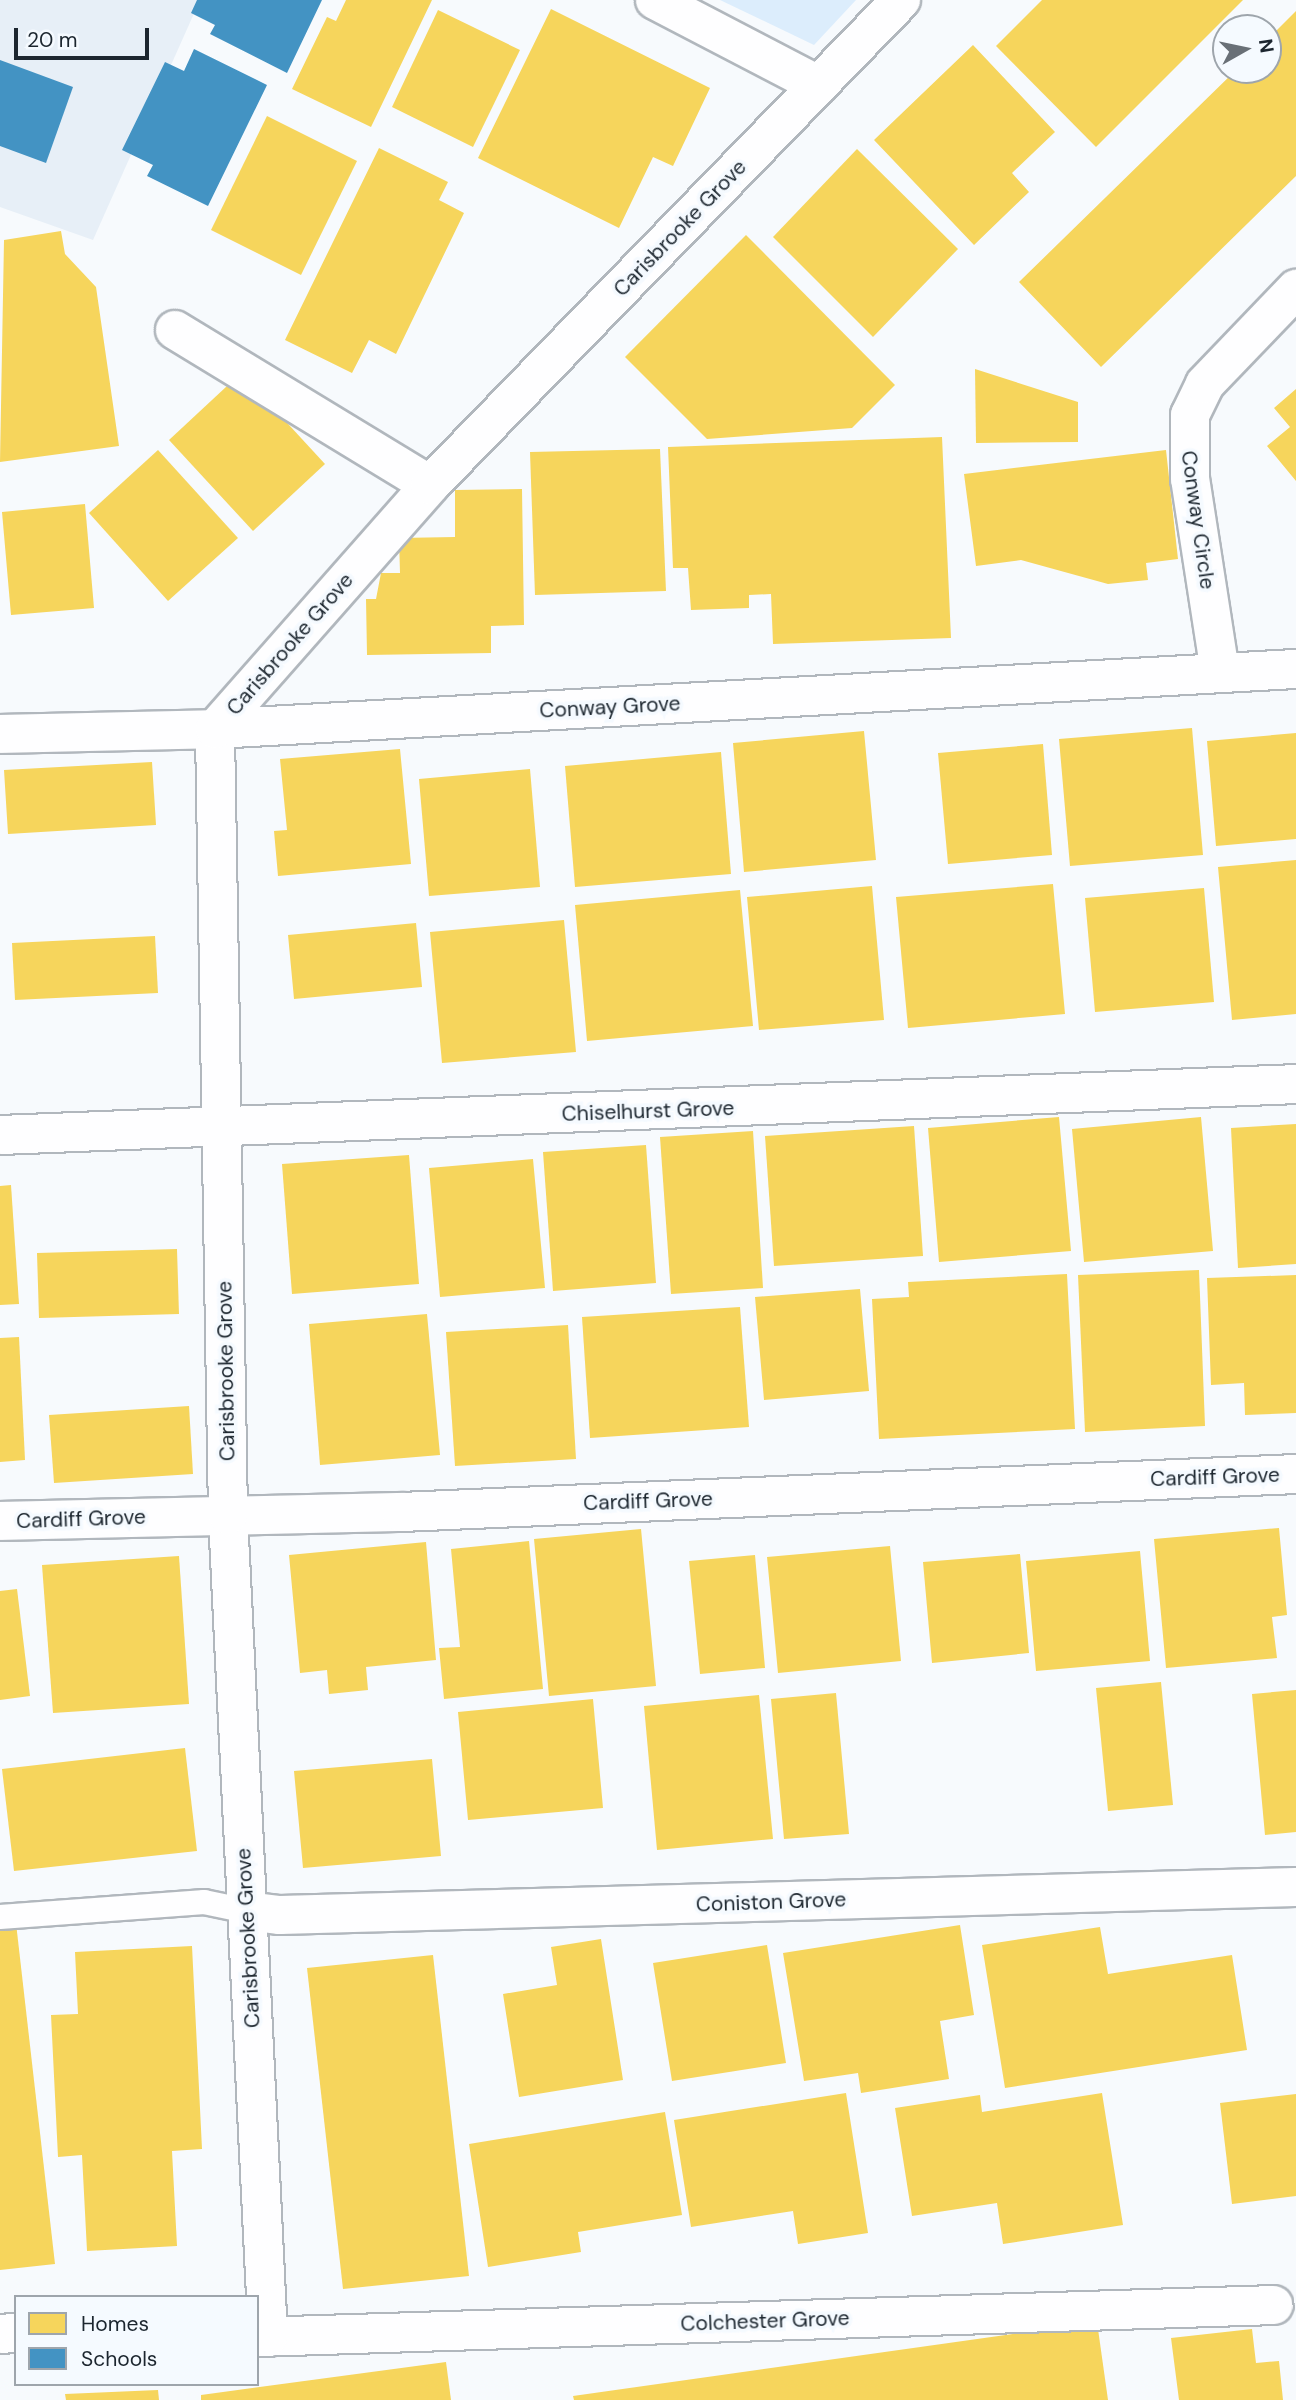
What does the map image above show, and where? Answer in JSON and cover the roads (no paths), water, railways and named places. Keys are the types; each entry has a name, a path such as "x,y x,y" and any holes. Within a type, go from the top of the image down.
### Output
{"street":[{"path":"655,0 818,85"},
{"name":"Carisbrooke Grove","path":"263,2337 247,1911 228,1515 215,729 430,485 901,0"},
{"name":"Conway Circle","path":"1220,672 1190,479 1190,415 1205,384 1296,289"},
{"path":"174,330 430,485"},
{"path":"1220,672 1296,669"},
{"name":"Conway Grove","path":"0,734 215,729 1220,672"},
{"name":"Chiselhurst Grove","path":"0,1135 222,1129 1296,1084"},
{"name":"Cardiff Grove","path":"0,1521 228,1515 1296,1474"},
{"name":"Coniston Grove","path":"247,1911 280,1915 1296,1887"},
{"name":"Colchester Grove","path":"263,2337 1273,2305"}],"lane":[{"path":"0,1917 204,1902 247,1911"}]}
